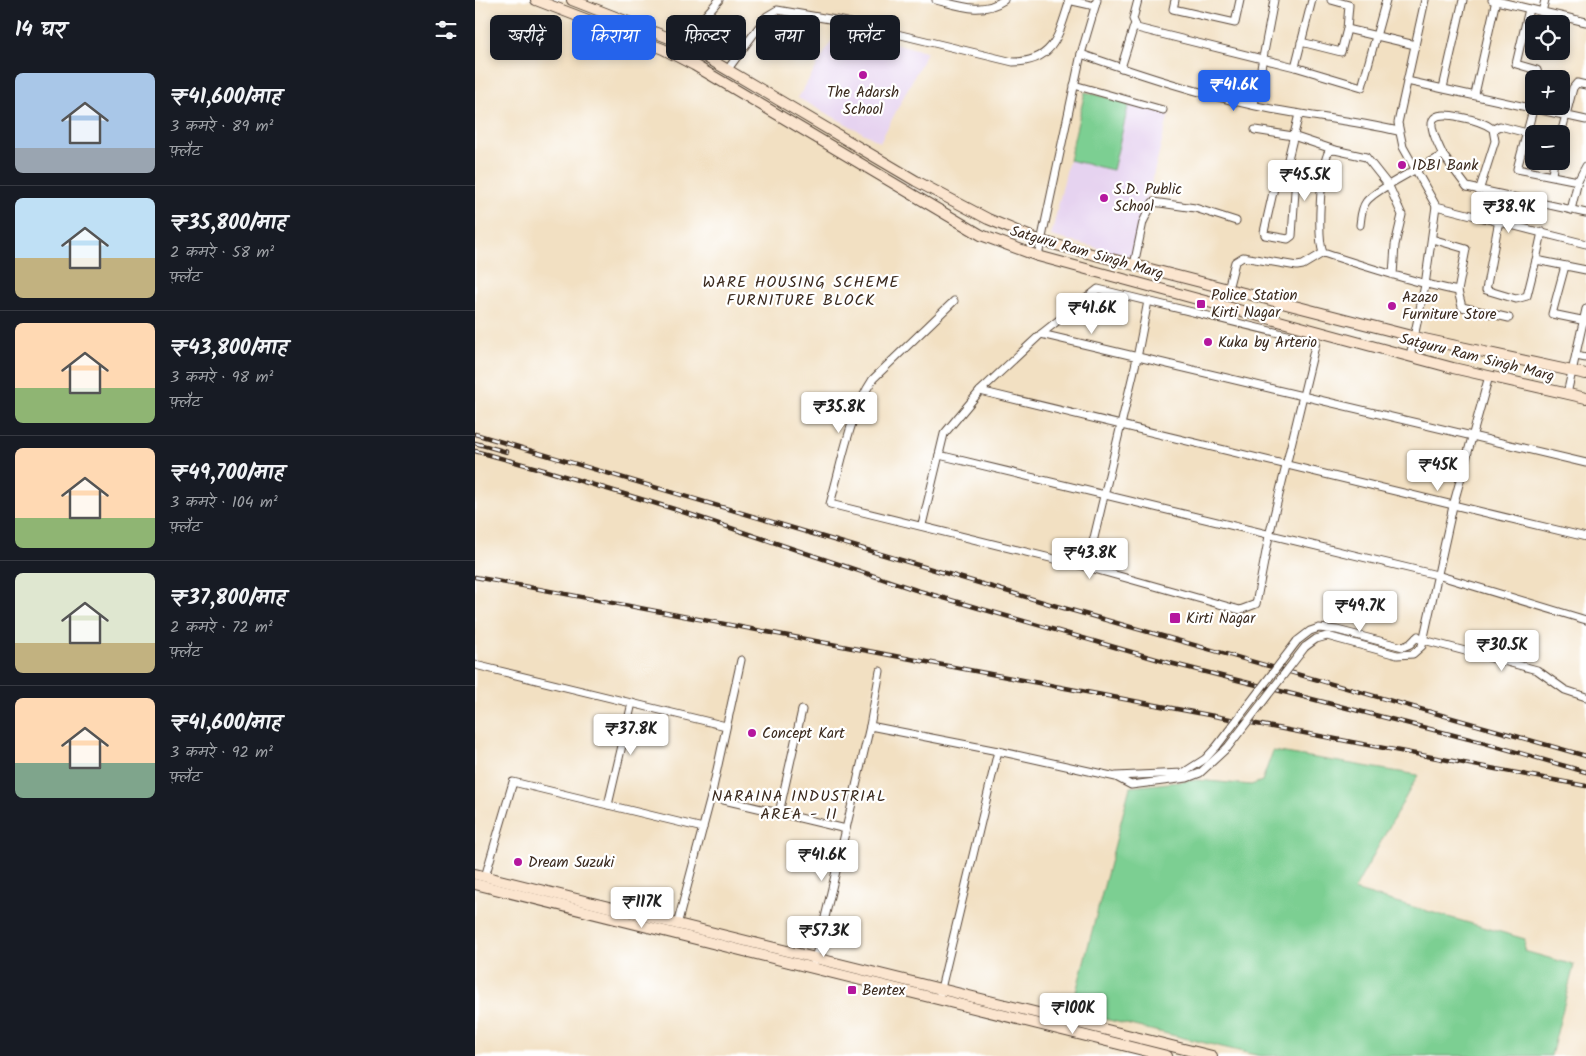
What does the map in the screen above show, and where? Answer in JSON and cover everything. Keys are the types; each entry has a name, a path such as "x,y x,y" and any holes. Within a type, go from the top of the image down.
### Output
{"main road":[{"name":"Satguru Ram Singh Marg","path":"536,0 666,51"},
{"name":"Satguru Ram Singh Marg","path":"572,0 666,37"},
{"name":"Satguru Ram Singh Marg","path":"683,60 981,235 1038,256 1317,337 1410,356 1586,398"},
{"name":"Satguru Ram Singh Marg","path":"711,60 916,180 988,219 1041,241 1415,337 1586,374"},
{"path":"477,878 677,924 814,964"},
{"path":"477,878 940,995 1212,1056"},
{"path":"940,995 1167,1056"}],"street":[{"path":"706,15 719,0"},
{"path":"936,0 977,9 991,8 1004,0"},
{"path":"977,9 979,0"},
{"path":"728,70 767,16 777,10 847,22 1013,62 1032,61 1041,57 1054,44 1070,0 1096,3 1081,54 1038,256"},
{"path":"1121,68 1134,26 1138,0"},
{"path":"1175,0 1173,9 1235,23 1240,0"},
{"path":"1254,106 1275,0"},
{"path":"1295,67 1312,0"},
{"path":"1301,42 1341,52 1347,29 1349,5 1331,0"},
{"path":"1134,26 1141,30 1295,67 1363,87 1386,0"},
{"path":"1410,356 1425,285 1437,206 1403,148 1398,131 1425,0"},
{"path":"1443,88 1463,0"},
{"path":"1475,94 1495,0 1586,22"},
{"path":"1542,12 1545,0"},
{"path":"1529,8 1516,64 1537,70"},
{"path":"1347,29 1415,45"},
{"path":"1081,54 1185,89 1254,106 1363,123 1398,131"},
{"path":"1407,81 1525,105"},
{"path":"1570,100 1573,88 1577,83 1586,85"},
{"path":"1074,85 1163,110"},
{"path":"1287,164 1296,176 1292,236 1288,238 1265,235 1264,232 1276,179 1287,164 1299,114"},
{"path":"1493,129 1481,122 1444,114 1435,115 1432,118 1432,127 1443,155 1467,187 1586,213"},
{"path":"1563,125 1566,115 1586,120"},
{"path":"1493,129 1500,126 1525,132"},
{"path":"1479,191 1495,141 1493,129"},
{"path":"1255,130 1293,136 1368,159 1389,186 1402,215 1395,245 1393,275"},
{"path":"1525,139 1517,169 1578,181"},
{"path":"1323,254 1319,235 1321,199 1327,153 1335,150"},
{"path":"1360,225 1362,210 1366,202 1415,169 1443,155"},
{"path":"1571,210 1578,181 1586,166"},
{"path":"1552,175 1553,170"},
{"path":"1134,265 1143,222 1153,202 1195,208 1236,221"},
{"path":"1437,206 1499,220 1586,244"},
{"path":"1499,220 1486,290 1516,299 1527,296 1542,232"},
{"path":"1432,239 1466,248 1458,291 1462,307 1509,318"},
{"path":"1228,289 1235,262 1243,257 1297,266 1303,265 1323,254 1425,285 1458,291"},
{"path":"1535,260 1586,270"},
{"path":"1565,266 1552,314 1585,320"},
{"path":"922,525 944,434 980,391 1041,334 1098,288 1148,301 1317,337 1269,536 1256,604 1241,610 922,525 831,504 858,408 865,392 873,379 954,301"},
{"path":"1087,568 1137,358 1148,301"},
{"path":"1567,394 1586,309"},
{"path":"1041,334 1586,463"},
{"path":"1575,356 1586,358"},
{"path":"1116,776 1131,785 1187,778 1200,773 1228,747 1305,647 1316,640 1327,636 1405,655 1418,651 1425,640 1425,629 1453,506 1489,376"},
{"path":"980,391 1453,506 1586,536"},
{"path":"939,454 1269,536 1437,575 1586,620"},
{"path":"870,726 1116,776 1183,772 1201,762 1217,746 1297,641 1310,631 1319,628 1337,630 1403,647 1425,629"},
{"path":"1416,638 1537,670 1565,690 1586,697"},
{"path":"677,924 711,797 741,660"},
{"path":"475,665 726,726"},
{"path":"814,964 870,726 880,671"},
{"path":"609,805 632,703"},
{"path":"779,814 802,710"},
{"path":"940,995 998,752"},
{"path":"477,878 513,782 703,828"},
{"path":"711,797 846,829"}],"shaded area":[{"name":"The Adarsh School","path":"830,43 830,60 900,60 900,45 927,52 880,142 798,98"},
{"name":"S.D. Public School","path":"1085,92 1169,114 1132,257 1051,236"}],"green space":[{"path":"1085,92 1129,103 1113,170 1069,160"},
{"path":"1273,751 1418,775 1354,890 1525,939 1524,951 1574,965 1551,1056 1260,1056 1071,1011 1130,787 1197,780 1251,785 1262,781"}],"railway":[{"path":"475,434 1053,605 1586,756"},
{"path":"475,443 507,452"},
{"path":"475,451 674,509 916,590 1170,663 1485,743 1586,772"},
{"path":"475,577 1586,786"}],"place":[{"name":"The Adarsh School","path":"863,75"},
{"name":"IDBI Bank","path":"1402,165"},
{"name":"S.D. Public School","path":"1104,198"},
{"name":"Police Station Kirti Nagar","path":"1201,304"},
{"name":"Azazo Furniture Store","path":"1392,306"},
{"name":"Kuka by Arterio","path":"1208,342"},
{"name":"Kirti Nagar","path":"1175,618"},
{"name":"Concept Kart","path":"752,733"},
{"name":"Dream Suzuki","path":"518,862"},
{"name":"Bentex","path":"852,990"}],"district":[{"name":"WARE HOUSING SCHEME FURNITURE BLOCK","path":"801,290"},
{"name":"NARAINA INDUSTRIAL AREA - II","path":"799,804"}]}
